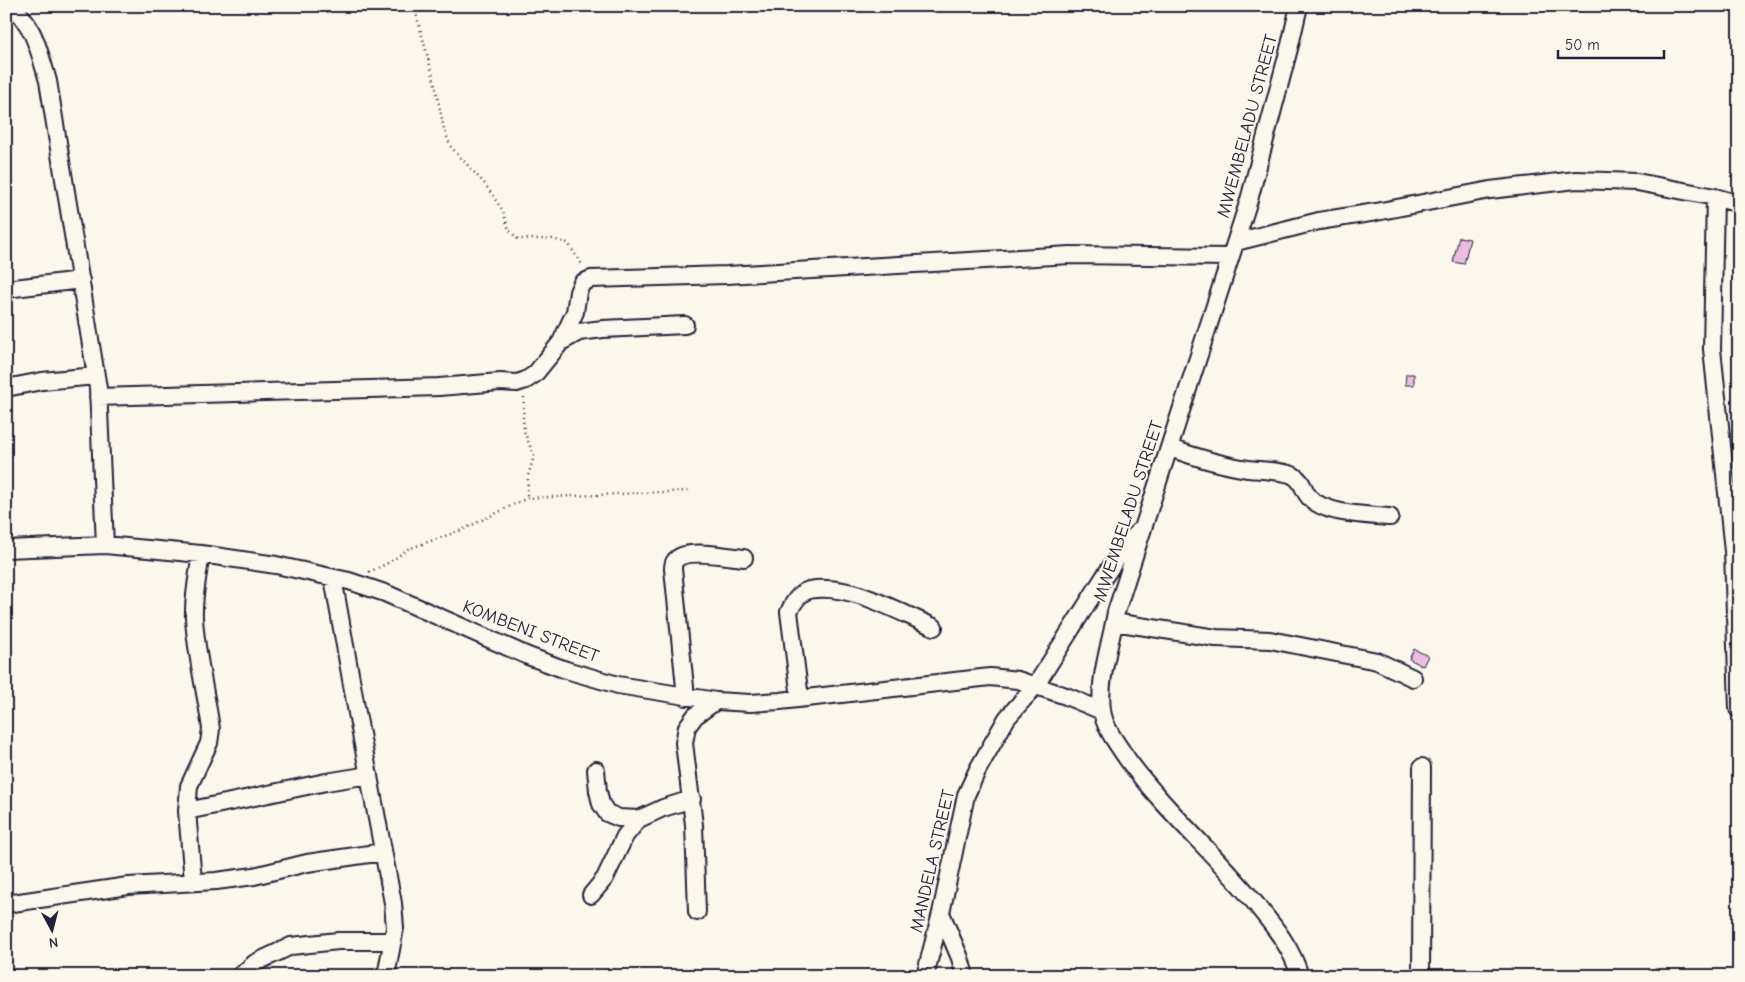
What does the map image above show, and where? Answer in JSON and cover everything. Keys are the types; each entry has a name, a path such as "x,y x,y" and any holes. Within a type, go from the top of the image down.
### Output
{"street":[{"name":"MWEMBELADU STREET","path":"1299,6 1250,200 1229,257 1114,622 1103,679 1102,711 1108,730 1140,776 1243,887 1283,937 1295,960 1300,976"},
{"path":"16,8 35,38 48,81 81,280 98,398 105,545"},
{"path":"1236,242 1319,221 1490,190 1576,180 1637,182 1715,197 1739,204"},
{"path":"1715,197 1712,350 1734,551 1738,709"},
{"path":"98,398 439,387 500,382 517,383 535,374 561,342 575,312 578,292 582,283 592,279 727,275 1070,255 1229,257"},
{"path":"6,289 81,280"},
{"path":"561,342 579,332 685,325"},
{"path":"6,388 42,381 96,376"},
{"path":"1170,448 1204,459 1293,475 1302,483 1308,496 1320,504 1342,512 1390,517"},
{"name":"MANDELA STREET","path":"925,976 942,913 966,796 989,748 1007,718 1036,686 1124,548 1143,526"},
{"name":"KOMBENI STREET","path":"6,549 105,545 201,554 276,565 341,580 385,593 528,656 566,670 618,685 716,701 750,703 990,677 1018,680 1102,711"},
{"path":"686,696 672,569 675,561 683,554 699,553 744,558"},
{"path":"193,881 187,811 189,786 209,743 211,728 194,619 194,598 201,554"},
{"path":"341,580 369,775 393,904 395,928 386,976"},
{"path":"800,698 790,612 794,600 808,590 845,591 869,599 934,627"},
{"path":"1114,622 1216,638 1270,640 1376,660 1413,678"},
{"path":"697,912 692,798 684,742 687,727 695,716 716,701"},
{"path":"1421,976 1422,767"},
{"path":"596,770 601,804 607,813 619,818 639,818 692,798"},
{"path":"187,811 369,775"},
{"path":"591,895 605,878 625,836 639,818"},
{"path":"6,904 119,887 254,876 307,863 383,852"},
{"path":"942,913 965,976"},
{"path":"240,976 255,963 291,946 338,941 393,941"}],"path":[{"path":"414,6 432,72 444,129 452,147 484,183 503,211 509,230 518,239 552,239 568,243 592,279"},
{"path":"526,380 524,431 534,456 528,476 527,498"},
{"path":"341,580 390,562 408,549 462,530 527,498 688,491"}],"building":[{"path":"1459,237 1470,239 1464,264 1453,262"},
{"path":"1406,374 1414,374 1414,385 1405,385"},
{"path":"1414,649 1428,656 1423,666 1409,659"}]}
